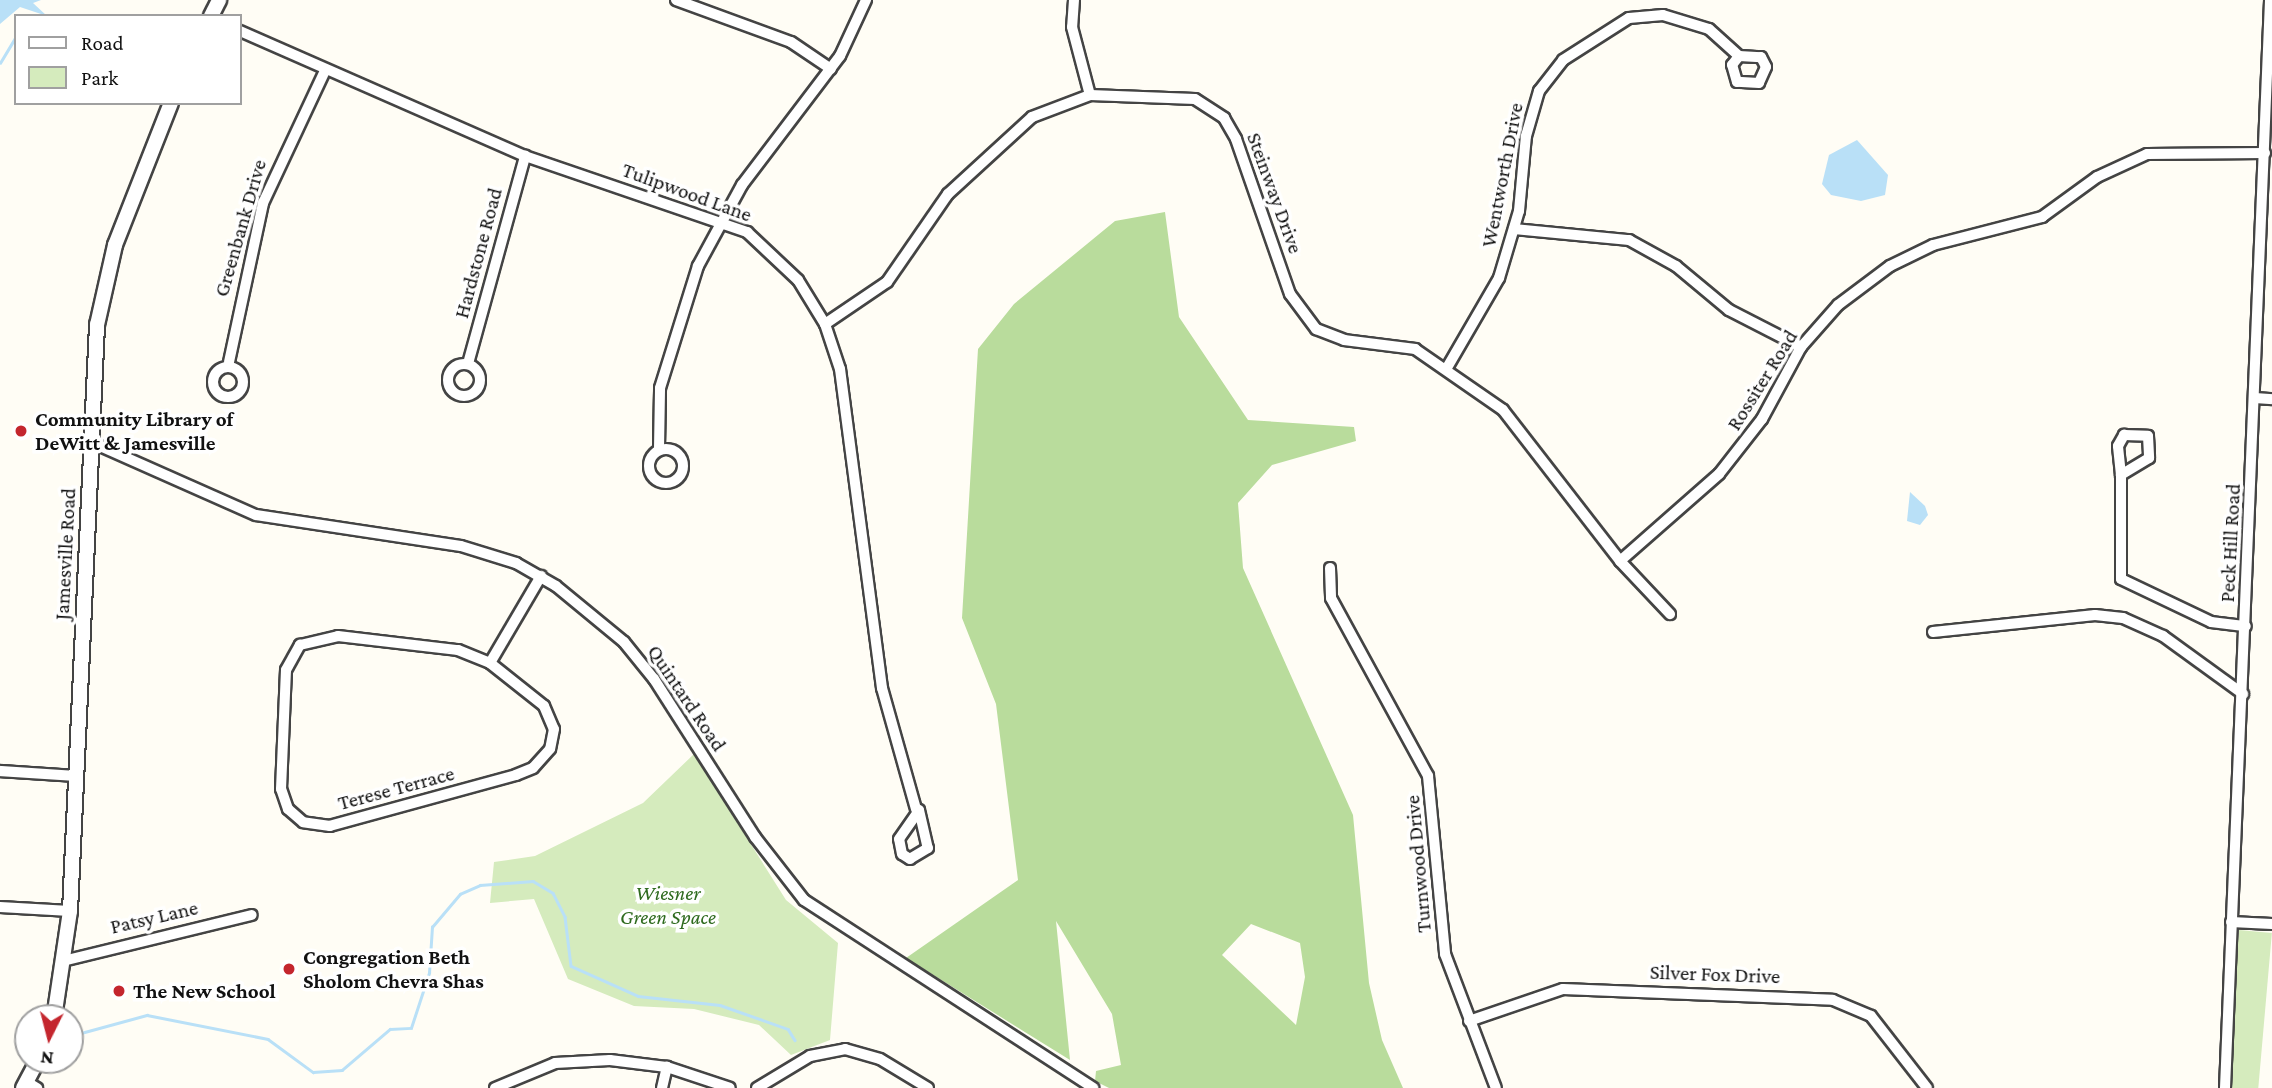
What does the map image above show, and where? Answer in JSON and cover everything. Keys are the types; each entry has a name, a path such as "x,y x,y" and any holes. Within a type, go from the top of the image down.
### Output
{"street":[{"path":"676,0 791,42 831,69"},
{"path":"659,448 655,418 676,323 721,221 773,139 831,69 866,0"},
{"path":"1074,0 1072,27 1090,95"},
{"name":"Peck Hill Road","path":"2225,1088 2256,398 2270,0"},
{"name":"Wentworth Drive","path":"1448,366 1499,278 1514,229 1539,91 1594,34 1629,18 1674,16 1709,29 1739,55"},
{"name":"Tulipwood Lane","path":"242,32 324,73 525,156 721,221 775,255 825,324 847,411 882,688 916,809"},
{"name":"Greenbank Drive","path":"229,362 263,204 324,73"},
{"name":"Steinway Drive","path":"825,324 887,282 948,194 1022,124 1054,105 1090,95 1180,96 1209,105 1236,139 1290,294 1316,329 1344,340 1415,349 1448,366 1503,410 1620,562 1670,614"},
{"name":"Jamesville Road","path":"57,1004 67,960 91,442 102,286 170,105"},
{"name":"Rossiter Road","path":"1620,562 1741,449 1801,347 1838,305 1891,266 1933,246 2042,217 2113,167 2172,150 2265,153"},
{"name":"Hardstone Road","path":"469,360 525,156"},
{"path":"1514,229 1629,240 1676,266 1729,310 1801,347"},
{"path":"2256,398 2272,399"},
{"name":"Quintard Road","path":"91,442 256,515 461,545 541,576 632,652 804,900 1093,1088"},
{"path":"2121,475 2120,579 2211,622 2246,626"},
{"name":"Turnwood Drive","path":"1330,568 1331,598 1428,776 1445,954 1496,1088"},
{"path":"490,663 541,576"},
{"path":"1933,632 2095,615 2123,618 2163,636 2243,694"},
{"name":"Terese Terrace","path":"338,636 458,650 490,663 551,717 550,748 533,768 330,826 303,822 288,809 282,789 286,670 300,645 338,636"},
{"path":"0,771 75,776"},
{"path":"0,907 70,911"},
{"name":"Patsy Lane","path":"67,960 251,915"},
{"path":"2231,922 2272,924"},
{"name":"Silver Fox Drive","path":"1469,1021 1563,989 1833,1000 1871,1016 1927,1088"},
{"path":"757,1088 810,1056 845,1048 880,1059 928,1088"},
{"path":"495,1088 555,1063 610,1060 667,1066 730,1088"},
{"path":"663,1088 667,1066"}],"green space":[{"path":"1165,212 1179,317 1248,420 1354,427 1356,441 1272,465 1238,503 1243,568 1353,815 1369,983 1382,1040 1403,1088 1109,1088 1095,1081 1096,1071 1121,1065 1112,1014 1056,921 1070,1060 906,958 1018,880 996,704 962,618 978,349 1014,304 1115,221","holes":["1251,924 1300,943 1305,977 1296,1025 1222,955"]},
{"name":"Wiesner Green Space","path":"694,754 786,900 838,943 830,1040 791,1055 759,1025 694,1009 634,1006 568,979 534,899 490,903 494,862 535,856 643,803"},
{"path":"2239,930 2272,933 2258,1088 2225,1087"}],"water":[{"path":"0,0 41,0 33,3 45,14 20,7 0,24"},
{"path":"1857,140 1888,175 1885,195 1861,201 1831,195 1822,184 1829,155"},
{"path":"1910,492 1925,506 1928,515 1920,525 1907,521"}],"waterway":[{"path":"0,63 14,39"},
{"path":"84,1032 147,1015 268,1039 313,1072 342,1070 390,1029 411,1028 429,973 432,927 460,894 480,885 533,881 553,893 565,917 571,966 638,996 720,1005 788,1029 795,1040"}],"place":[{"name":"Community Library of DeWitt & Jamesville","path":"21,431"},
{"name":"Congregation Beth Sholom Chevra Shas","path":"289,969"},
{"name":"The New School","path":"119,991"}]}
